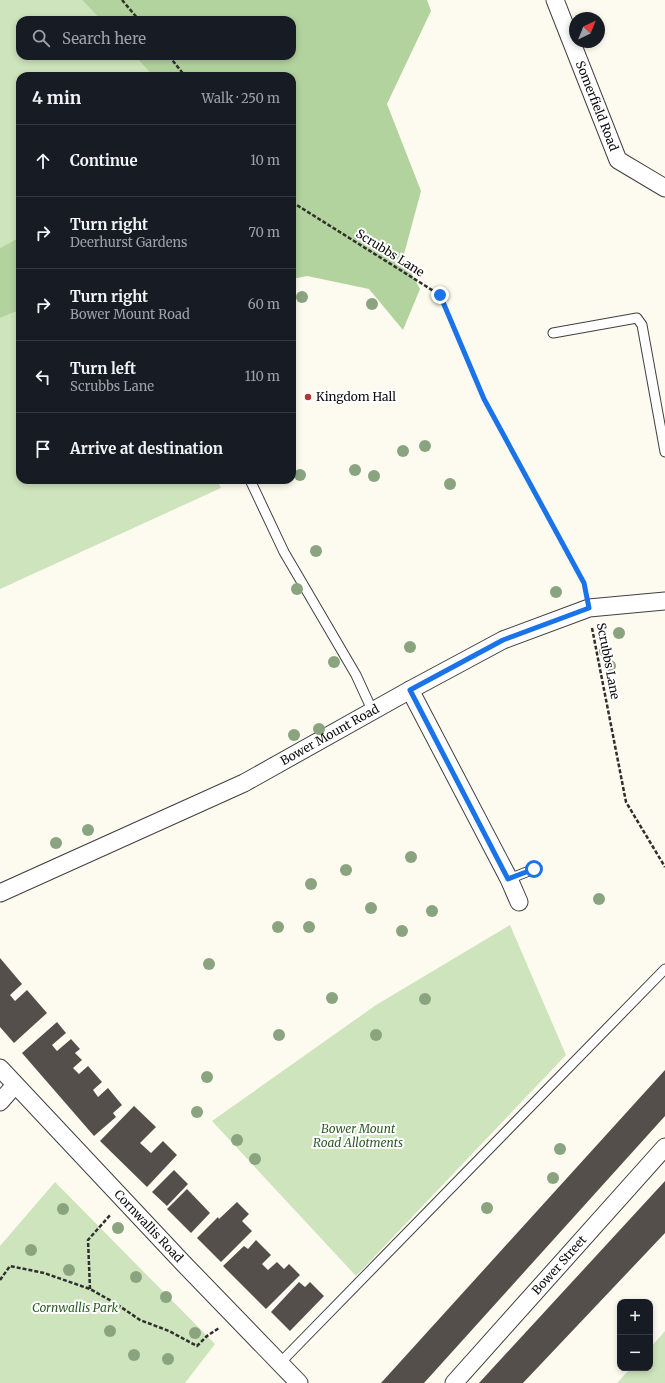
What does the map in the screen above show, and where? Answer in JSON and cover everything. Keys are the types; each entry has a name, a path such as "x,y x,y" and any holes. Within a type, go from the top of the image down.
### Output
{"street":[{"name":"Somerfield Road","path":"555,0 618,160 665,188"},
{"name":"Bower Mount Road","path":"0,892 244,783 503,640 589,608 665,601"},
{"path":"410,690 519,902"},
{"name":"Cornwallis Road","path":"0,1068 234,1317 299,1383"},
{"path":"0,1102 15,1085"},
{"name":"Bower Street","path":"454,1383 665,1147"}],"lane":[{"path":"553,333 637,318 642,325 665,452"},
{"path":"252,484 284,552 356,675 373,712"},
{"path":"508,879 534,869"},
{"path":"280,1363 665,969"}],"path":[{"path":"122,0 136,16"},
{"path":"172,60 182,72"},
{"name":"Scrubbs Lane","path":"296,205 440,295 484,399 584,583 626,802 665,867"},
{"path":"90,1289 88,1240 123,1200"},
{"path":"0,1280 10,1266 44,1273 90,1289 115,1303 140,1320 169,1331 197,1346 207,1336 234,1317"}],"green space":[{"path":"0,0 82,0 97,16 16,16 16,60 139,60 149,72 16,72 16,239 0,248"},
{"path":"82,0 427,0 431,11 387,104 421,191 403,258 420,289 403,330 369,289 307,276 296,278 296,72 149,72 139,60 296,60 296,16 97,16"},
{"path":"16,239 16,312 0,318 0,248"},
{"path":"16,312 16,484 219,484 221,488 0,589 0,318"},
{"name":"Bower Mount Road Allotments","path":"510,925 566,1055 356,1276 212,1121 376,1005"},
{"name":"Cornwallis Park","path":"55,1182 215,1344 185,1383 0,1383 0,1246"},
{"path":"665,1331 665,1383 617,1383 628,1371 653,1371 653,1345"}],"building":[{"path":"0,958 22,984 10,995 15,1001 27,990 47,1013 14,1043 0,1027"},
{"path":"57,1022 66,1033 52,1045 57,1051 71,1039 80,1049 75,1053 82,1060 73,1068 79,1074 88,1066 102,1082 93,1090 98,1097 108,1088 122,1105 113,1113 116,1117 94,1136 22,1053"},
{"path":"665,1070 665,1116 424,1383 381,1383"},
{"path":"134,1106 156,1127 140,1143 151,1153 163,1141 177,1155 147,1187 100,1141"},
{"path":"174,1170 188,1184 167,1206 152,1192"},
{"path":"665,1181 665,1233 523,1383 479,1383"},
{"path":"187,1189 210,1213 191,1233 167,1209"},
{"path":"237,1202 249,1214 242,1221 252,1231 221,1262 197,1238 218,1217 219,1219"},
{"path":"256,1240 271,1255 262,1264 268,1270 277,1262 284,1269 289,1264 300,1275 266,1309 223,1266 244,1246 248,1249"},
{"path":"299,1282 305,1287 310,1282 324,1296 290,1331 271,1312"}],"place":[{"name":"Kingdom Hall","path":"308,397"}],"route":[{"path":"440,295 484,399 584,583 589,608 503,640 410,690 508,879 534,869"}]}
